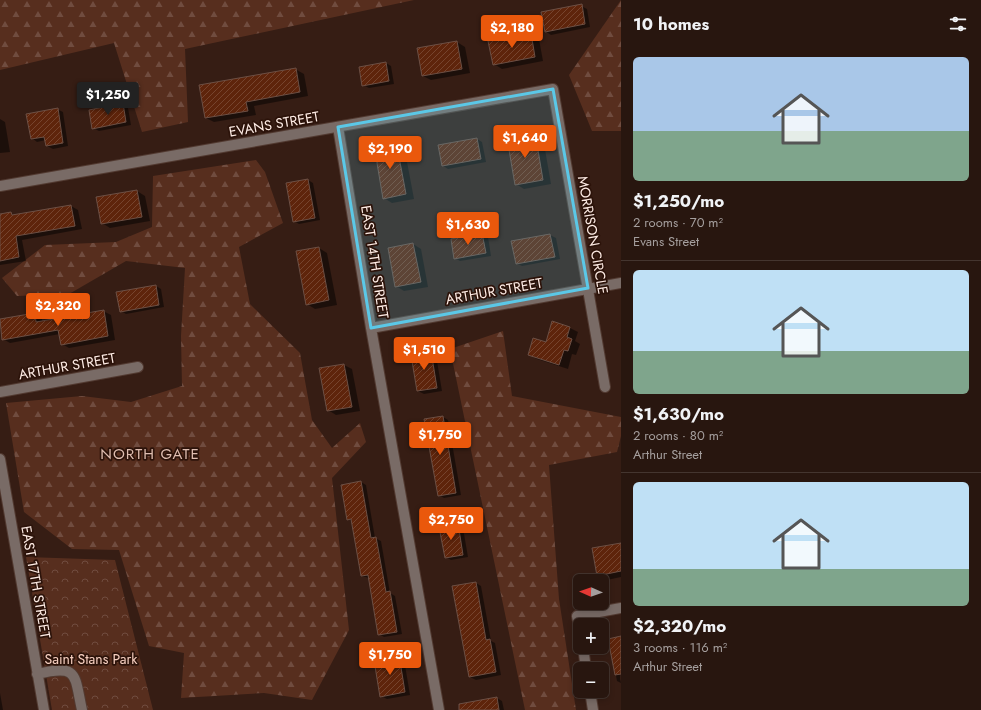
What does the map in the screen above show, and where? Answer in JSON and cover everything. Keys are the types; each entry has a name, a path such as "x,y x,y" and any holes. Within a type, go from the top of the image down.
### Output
{"street":[{"name":"EVANS STREET","path":"0,186 553,89"},
{"name":"MORRISON CIRCLE","path":"553,89 605,387"},
{"name":"EAST 14TH STREET","path":"338,127 371,328 439,710"},
{"name":"ARTHUR STREET","path":"371,328 621,283"},
{"name":"ARTHUR STREET","path":"0,392 138,367"},
{"name":"EAST 17TH STREET","path":"0,459 44,710"},
{"path":"577,618 577,616 621,608"},
{"path":"37,674 63,669 72,674 75,679 82,710"},
{"path":"591,698 593,710"}],"highlighted area":[{"path":"553,89 588,288 371,328 338,127"}],"green space":[{"path":"0,0 414,0 185,49 188,122 142,132 114,43 0,70"},
{"path":"621,0 621,131 592,131 569,75"},
{"path":"256,160 265,172 283,223 239,247 250,304 300,353 312,420 332,448 360,423 366,442 332,478 349,630 312,700 264,693 181,698 184,653 149,646 119,550 72,549 24,512 6,403 82,396 131,402 182,386 181,336 185,268 126,261 69,294 17,296 2,278 45,245 116,242 152,227 153,176"},
{"path":"503,331 512,396 621,417 621,436 617,452 549,465 559,599 576,710 525,710 450,349"},
{"name":"Saint Stans Park","path":"26,557 115,560 153,710 52,710"}],"building":[{"path":"582,4 585,24 545,32 541,12"},
{"path":"531,33 535,57 493,65 488,41"},
{"path":"457,41 462,69 422,76 417,48"},
{"path":"386,62 389,81 362,86 359,67"},
{"path":"296,68 300,92 246,102 248,111 205,118 199,85"},
{"path":"123,103 126,122 92,129 89,110"},
{"path":"58,108 63,143 46,146 44,137 31,139 26,114"},
{"path":"535,132 543,180 515,185 507,138"},
{"path":"477,138 481,159 442,166 438,145"},
{"path":"396,141 406,194 383,199 374,145"},
{"path":"308,179 315,218 293,222 286,183"},
{"path":"137,190 142,217 101,224 96,197"},
{"path":"71,205 75,226 16,236 19,257 0,261 0,214 11,212 12,215"},
{"path":"482,233 486,253 454,259 451,239"},
{"path":"550,234 555,257 516,264 511,241"},
{"path":"413,243 421,282 395,287 388,248"},
{"path":"319,247 329,300 306,305 296,251"},
{"path":"156,285 159,305 120,312 116,292"},
{"path":"104,310 108,336 61,345 58,330 2,340 0,319 35,313 36,322"},
{"path":"552,321 570,327 567,337 572,339 568,351 564,350 559,365 528,355 533,338 546,342"},
{"path":"431,351 437,388 417,391 411,355"},
{"path":"344,364 352,407 327,411 319,368"},
{"path":"443,416 456,493 438,496 424,419"},
{"path":"361,481 371,538 376,537 386,592 390,591 397,632 378,635 368,575 361,576 351,519 347,520 341,485"},
{"path":"458,523 463,555 445,558 439,527"},
{"path":"621,543 621,571 607,574 597,574 592,548"},
{"path":"476,582 486,640 490,639 496,672 469,677 452,586"},
{"path":"621,636 621,674 615,675 609,639"},
{"path":"399,655 405,692 380,697 374,660"},
{"path":"497,697 499,710 459,710 459,704"}],"district":[{"name":"NORTH GATE","path":"150,454"}]}
